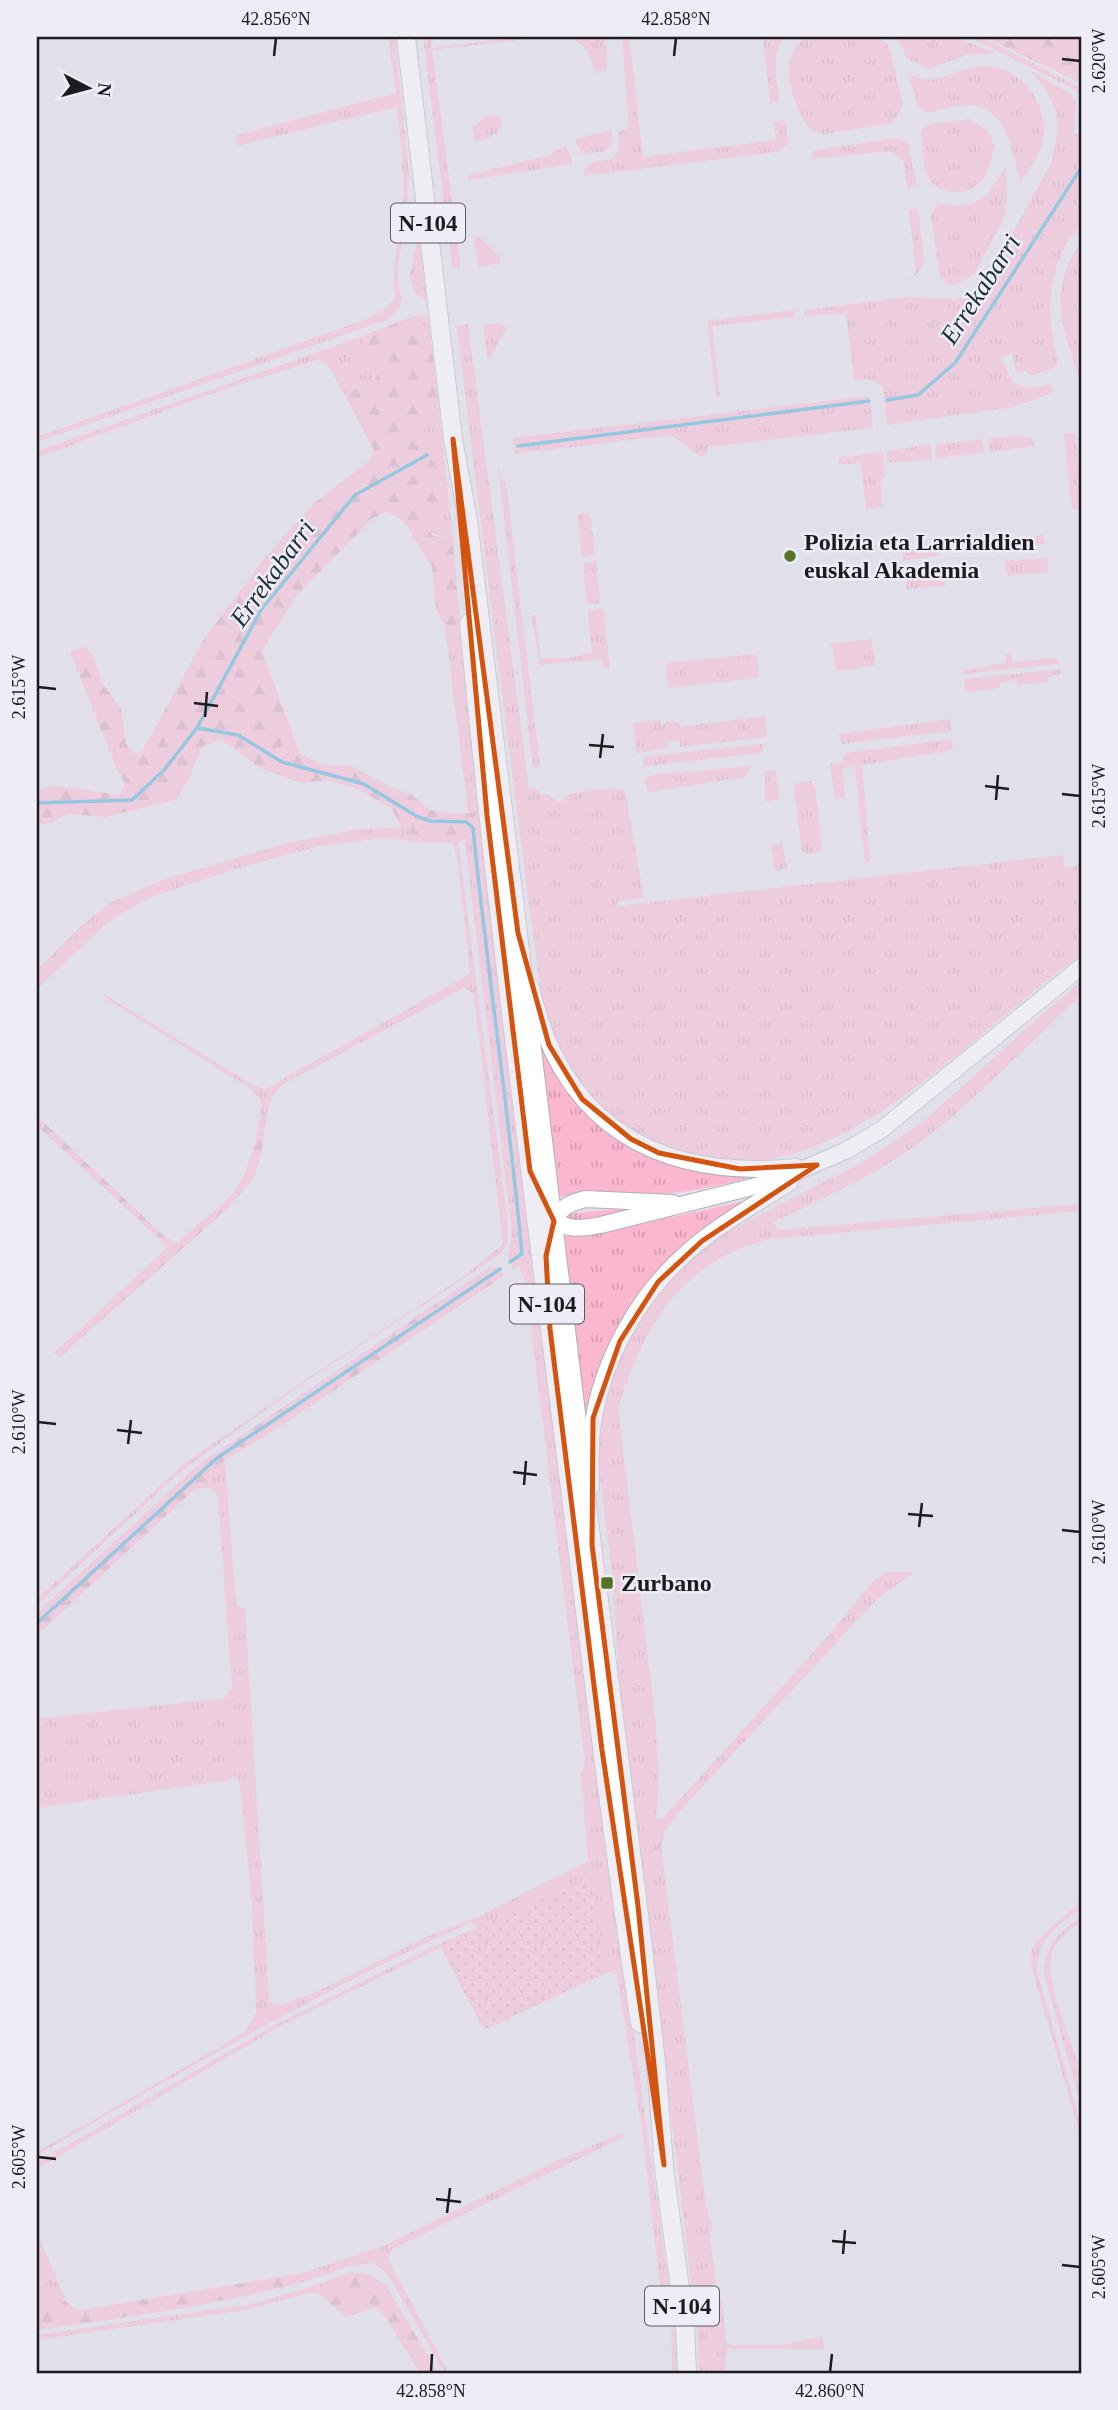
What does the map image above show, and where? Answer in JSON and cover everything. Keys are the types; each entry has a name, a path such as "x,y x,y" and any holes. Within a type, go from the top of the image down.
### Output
{"main road":[{"name":"N-104","path":"406,37 453,439 487,815 602,1750 630,1957 664,2165 685,2325 687,2373"},
{"name":"N-104","path":"453,439 468,522 592,1545 639,1906 664,2165"},
{"path":"519,933 538,1015 548,1045 569,1082 606,1121 631,1139 659,1153 684,1161 740,1169 817,1165"},
{"path":"592,1545 593,1418 603,1380 620,1341 637,1310 658,1282 680,1258 731,1220 817,1165 881,1130 1081,967"},
{"path":"530,1171 543,1206 554,1221 565,1227 583,1228 644,1216 679,1204 776,1181 817,1165"},
{"path":"550,1329 548,1234 559,1210 585,1199 679,1204"}],"highlighted area":[{"path":"453,439 518,933 549,1045 582,1099 631,1139 659,1153 740,1169 817,1165 702,1241 658,1282 620,1341 593,1418 592,1545 638,1906 664,2165 602,1750 550,1329 546,1256 554,1221 530,1171 487,815"}],"green space":[{"path":"388,37 395,37 409,173 406,223 398,262 398,284 402,299 399,309 389,319 37,442 37,437 364,320 384,310 395,299 395,266 403,186 397,107 236,146 237,135 396,93"},
{"path":"423,37 431,37 432,48 543,37 432,50 461,269 452,266"},
{"path":"572,37 606,37 607,70 595,73 588,51"},
{"path":"622,37 629,37 643,157 776,140 774,122 785,120 788,144 777,152 584,176 584,169 594,162 613,159 619,148 618,131 629,128"},
{"path":"763,37 785,37 777,50 776,59 779,102 770,103"},
{"path":"805,37 880,37 889,47 903,105 893,123 824,134 810,130 793,96 789,70 796,47"},
{"path":"897,37 956,37 995,53 966,55 929,69 908,59"},
{"path":"969,37 981,37 1081,88 1081,98 1076,90"},
{"path":"984,37 1081,37 1081,83"},
{"path":"990,66 1003,69 1024,83 1039,105 1043,117 1042,144 1033,164 1020,181 1006,133 992,114 982,107 969,105 926,112 918,107 908,73 927,80 942,78 973,67"},
{"path":"1028,69 1071,94 1076,101 1074,134 1080,134 1081,125 1081,227 1062,253 1051,294 1052,333 1058,361 1054,368 1030,376 1026,371 1016,372 1012,353 1001,356 1012,382 1026,388 1051,384 1052,393 1014,407 887,425 883,387 869,379 854,380 846,313 804,316 804,310 908,297 970,297 987,281 1051,163 1055,148 1057,123 1052,101"},
{"path":"498,115 502,123 498,131 488,138 475,141 473,127 486,116"},
{"path":"969,119 987,130 995,146 990,165 974,187 960,192 945,191 932,183 928,176 921,132 926,125"},
{"path":"611,130 612,145 603,152 583,154 575,142 577,139"},
{"path":"897,138 908,143 916,183 908,191 903,160 890,151 810,159 814,151"},
{"path":"566,146 572,164 469,180 468,175 549,155"},
{"path":"1006,165 1007,199 1004,218 974,274 958,284 949,285 940,277 931,214 939,204 964,205 980,200 993,187"},
{"path":"909,209 918,209 924,260 920,271 908,281 916,272"},
{"path":"419,227 426,300 416,295 410,278"},
{"path":"474,237 480,237 499,256 500,263 478,267"},
{"path":"1081,244 1081,383 1064,330 1061,295 1070,260"},
{"path":"794,310 795,317 712,326 720,396 716,395 707,321"},
{"path":"427,315 431,341 408,334 395,323 414,316"},
{"path":"395,323 408,334 431,341 438,401 423,427 433,463 446,475 450,511 425,516 425,525 433,536 453,539 460,625 445,626 436,609 432,567 404,521 387,512 373,518 296,596 262,651 300,754 323,765 350,765 390,787 412,795 429,810 453,814 475,812 474,837 453,843 427,842 401,827 392,809 360,790 328,780 301,783 262,769 220,739 202,747 176,800 105,817 68,814 47,824 37,825 37,791 52,785 121,795 125,783 118,772 70,652 85,646 93,655 102,683 121,708 126,744 135,754 143,750 204,639 264,559 312,505 370,460 374,450 344,394 374,382 380,367 370,356 363,336"},
{"path":"499,323 507,328 488,362 483,325"},
{"path":"468,324 529,789 538,789 538,794 548,794 560,803 568,794 612,788 625,791 644,898 618,901 617,906 1063,855 1065,867 1080,865 1081,955 905,1095 867,1120 829,1140 789,1155 758,1161 725,1161 693,1156 633,1131 607,1112 584,1089 558,1049 547,1020 541,990 489,588 457,326"},
{"path":"363,336 370,356 380,367 374,382 344,394 328,365 318,360 216,392 37,458 37,451"},
{"path":"869,396 873,428 707,447 708,453 701,457 671,435 514,454 513,438"},
{"path":"438,401 446,475 433,463 423,426"},
{"path":"1064,433 1075,433 1081,481 1081,509 1072,510"},
{"path":"1016,436 1032,438 1035,446 989,452 988,439"},
{"path":"982,439 984,453 935,458 936,445"},
{"path":"930,444 932,459 887,463 887,451"},
{"path":"883,452 885,478 881,479 882,507 866,509 861,463 839,464 838,458"},
{"path":"498,466 506,483 540,766 537,768 533,768"},
{"path":"450,511 453,539 429,530 424,516"},
{"path":"590,513 595,555 582,557 578,514"},
{"path":"1043,535 1045,544 1003,548 1002,541"},
{"path":"940,547 941,555 903,561 903,551"},
{"path":"1047,558 1048,572 1008,576 1004,561"},
{"path":"596,561 600,603 587,604 583,563"},
{"path":"943,570 945,586 907,589 906,575"},
{"path":"603,608 610,668 603,668 602,659 540,665 531,615 536,615 540,658 571,658 592,652 588,611"},
{"path":"460,625 472,755 584,1677 668,2281 677,2350 676,2373 672,2373 671,2325 662,2303 643,2136 616,1970 606,1973 591,1878 477,1928 472,1922 361,1975 144,2093 37,2155 37,2152 244,2033 256,2013 252,1903 240,1784 235,1776 229,1780 37,1808 37,1719 225,1698 232,1687 218,1497 211,1487 211,1469 225,1460 236,1605 245,1609 269,1999 275,2006 312,1994 430,1935 478,1917 588,1861 581,1774 585,1762 525,1280 519,1265 514,1269 508,1258 512,1232 465,840 474,837 475,812 468,811 445,626"},
{"path":"872,639 875,666 836,671 833,648 828,644"},
{"path":"1006,653 1011,653 1012,662 1057,658 1058,664 963,674 963,670 1006,663"},
{"path":"757,654 759,678 668,688 666,663"},
{"path":"1061,669 1060,674 1048,677 1048,682 1018,685 1017,680 1000,683 1000,688 966,692 964,679"},
{"path":"765,716 767,737 680,747 679,740 666,741 668,748 636,753 633,723 660,720 661,727 671,721 679,723 680,727"},
{"path":"950,719 951,731 841,744 839,734"},
{"path":"952,739 953,750 862,765 870,861 865,864 855,767 842,768 845,797 835,798 830,764 842,763 842,757 847,753"},
{"path":"762,744 763,750 760,753 646,766 642,762 647,756"},
{"path":"751,766 745,777 649,792 644,781 651,775"},
{"path":"776,770 779,799 765,802 765,771"},
{"path":"811,781 815,786 822,849 820,852 806,854 802,851 794,788 796,784"},
{"path":"401,827 427,842 381,838 315,847 235,869 148,898 107,923 37,989 37,967 82,925 112,902 165,879 287,843 353,830"},
{"path":"458,841 508,1225 507,1244 500,1254 216,1445 177,1475 37,1605 37,1599 185,1463 461,1278 503,1244 474,995 465,987 282,1085 272,1096 268,1111 262,1107 261,1100 251,1089 102,996 104,994 256,1087 265,1089 470,974 458,862 453,843"},
{"path":"782,843 787,868 775,872 771,845"},
{"path":"1081,982 1081,996 927,1137 872,1173 773,1222 778,1230 1081,1204 1081,1211 771,1239 740,1249 713,1263 690,1280 670,1301 640,1350 618,1408 656,1725 659,1788 656,1819 662,1819 829,1635 873,1581 886,1572 914,1572 876,1600 665,1830 661,1847 706,2207 712,2225 710,2239 723,2309 726,2343 784,2345 822,2336 825,2349 727,2349 725,2373 699,2373 698,2339 620,1691 612,1574 599,1468 600,1432 607,1395 620,1354 634,1327 658,1290 691,1257 725,1233 861,1163 924,1121"},
{"path":"540,1046 573,1095 637,1149 672,1165 699,1172 755,1176 713,1187 670,1193 558,1197"},
{"path":"262,1107 268,1111 260,1159 253,1179 227,1209 60,1357 54,1353 168,1247 37,1126 37,1116 165,1237 177,1243 222,1204 240,1182 253,1150"},
{"path":"750,1200 655,1277 586,1421 563,1236 589,1235"},
{"path":"638,1207 638,1211 601,1218 564,1218 566,1214"},
{"path":"490,1267 498,1267 505,1275 290,1420 211,1469 211,1487 195,1489 37,1635 37,1613 198,1465"},
{"path":"591,1878 606,1973 484,2030 439,1944"},
{"path":"1081,1901 1081,1908 1056,1927 1045,1941 1038,1959 1037,1971 1081,2124 1081,2138 1031,1965 1031,1950 1041,1936"},
{"path":"1081,1917 1081,1921 1064,1934 1054,1947 1051,1967 1056,2001 1079,2068 1081,2105 1044,1974 1050,1946 1065,1929"},
{"path":"439,1944 440,1948 282,2025 37,2169 37,2163 269,2028"},
{"path":"622,2133 624,2137 392,2249 388,2259 449,2373 445,2373 388,2275 374,2263 353,2265 300,2283 303,2273 383,2246 557,2161"},
{"path":"37,2232 66,2301 37,2307"},
{"path":"349,2272 367,2274 386,2285 438,2373 420,2373 388,2321 376,2307 346,2317 319,2294 320,2284"},
{"path":"303,2273 300,2283 235,2298 37,2330 37,2307 66,2301 76,2311"},
{"path":"320,2284 319,2294 309,2293 245,2310 37,2340 37,2335 252,2304"}],"waterway":[{"name":"Errekabarri","path":"887,400 918,395 955,363 1081,168"},
{"name":"Errekabarri","path":"518,446 869,401"},
{"name":"Errekabarri","path":"37,803 132,800 164,770 197,728 261,610 355,495 427,455"},
{"path":"197,728 238,735 282,762 364,784 418,817 430,821 466,822 473,828 522,1254 510,1262"},
{"path":"37,1623 217,1458 500,1269"}],"place":[{"name":"Polizia eta Larrialdien euskal Akademia","path":"790,556"},
{"name":"Zurbano","path":"607,1583"}]}
